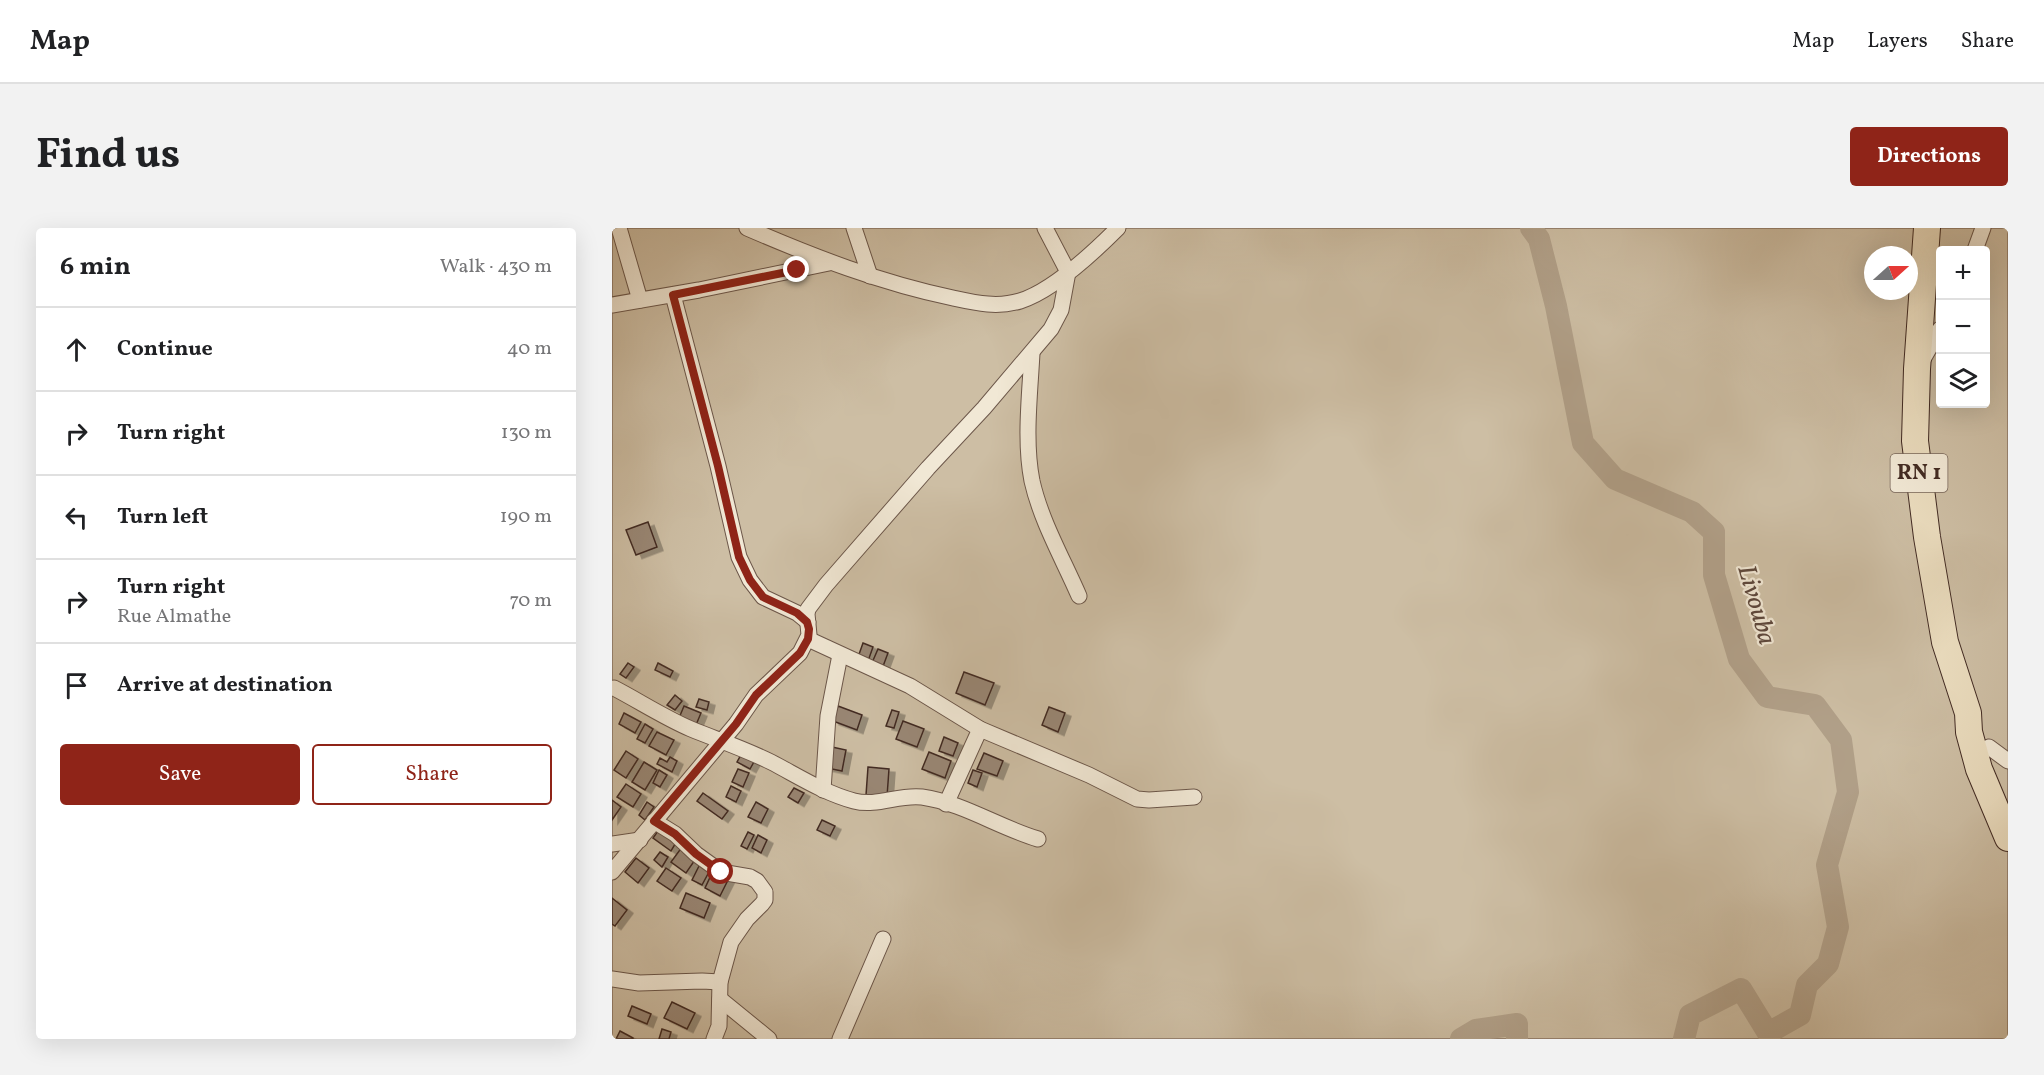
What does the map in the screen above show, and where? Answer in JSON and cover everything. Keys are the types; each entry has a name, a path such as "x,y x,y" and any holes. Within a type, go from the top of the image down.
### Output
{"highway":[{"name":"RN 1","path":"1927,228 1917,369 1915,441 1927,537 1945,642 1968,713 1969,732 1980,769 2008,838"},
{"name":"RN 1","path":"1968,713 1999,754 2008,797"}],"street":[{"path":"619,228 640,300"},
{"path":"747,228 829,263 906,288 980,304 1019,301 1038,294 1068,272 1118,228"},
{"path":"854,228 870,276"},
{"path":"612,872 736,724 756,695 800,653 808,639 808,609 826,585 928,468 984,408 1050,329 1061,310 1068,272 1045,228"},
{"path":"1976,246 1983,228"},
{"path":"612,305 829,263"},
{"path":"673,295 718,466 739,557 750,580 763,597 797,613 807,622"},
{"path":"1917,369 1936,337"},
{"path":"1032,352 1028,450 1032,481 1041,510 1079,596"},
{"path":"808,639 910,686 980,729 1137,798 1149,800 1194,797"},
{"path":"823,790 828,716 840,655"},
{"path":"614,688 690,728 722,740 771,762 823,790 855,802 886,802 923,797 957,806 1038,839"},
{"path":"946,804 980,729"},
{"path":"654,821 675,834 696,854 721,872 757,880 765,896 762,904 747,919 731,942 720,982 719,1026 714,1039"},
{"path":"612,844 640,840"},
{"path":"840,1039 883,939"},
{"path":"612,979 639,983 720,982"},
{"path":"720,999 769,1039"}],"shaded area":[{"path":"612,228 2008,228 2008,1039 612,1039"}],"building":[{"path":"648,522 657,547 636,555 626,530"},
{"path":"863,643 873,647 867,664 857,660"},
{"path":"878,649 888,653 882,669 871,665"},
{"path":"628,663 634,667 626,678 620,674"},
{"path":"658,663 673,671 670,677 655,670"},
{"path":"964,672 994,683 985,705 956,693"},
{"path":"675,695 682,701 675,710 667,705"},
{"path":"699,699 709,702 707,710 696,707"},
{"path":"684,706 701,713 696,725 679,718"},
{"path":"838,706 862,715 857,730 833,721"},
{"path":"1049,707 1065,713 1058,732 1042,725"},
{"path":"892,710 899,712 894,728 886,726"},
{"path":"624,713 641,722 635,733 619,724"},
{"path":"903,721 924,729 917,747 896,739"},
{"path":"645,724 653,729 645,743 637,739"},
{"path":"657,732 674,740 666,755 649,746"},
{"path":"944,737 958,743 953,756 939,751"},
{"path":"832,747 846,750 842,771 827,768"},
{"path":"626,751 638,759 626,778 614,770"},
{"path":"929,752 951,761 945,778 922,769"},
{"path":"742,753 755,760 750,769 737,762"},
{"path":"984,753 1003,761 997,776 977,769"},
{"path":"670,757 677,761 672,772 657,764 660,758 667,762"},
{"path":"644,762 657,770 645,790 632,782"},
{"path":"868,767 889,769 887,797 866,795"},
{"path":"738,769 749,773 743,787 732,782"},
{"path":"659,770 667,775 660,787 653,783"},
{"path":"973,770 982,773 977,787 968,783"},
{"path":"626,784 641,794 633,807 617,797"},
{"path":"731,786 741,791 736,802 726,797"},
{"path":"794,788 804,793 798,803 788,797"},
{"path":"703,793 728,811 722,819 697,801"},
{"path":"612,800 621,807 612,820"},
{"path":"647,802 654,807 645,820 639,815"},
{"path":"756,802 768,809 761,823 748,817"},
{"path":"822,820 835,826 830,836 817,830"},
{"path":"660,828 677,841 671,851 653,838"},
{"path":"748,832 754,835 747,849 741,846"},
{"path":"758,835 767,840 761,853 752,848"},
{"path":"682,847 697,857 686,873 671,862"},
{"path":"660,852 668,857 662,867 654,860"},
{"path":"636,858 649,868 638,883 625,872"},
{"path":"700,864 710,870 702,885 692,880"},
{"path":"666,868 681,878 672,891 657,881"},
{"path":"713,871 729,878 720,896 705,888"},
{"path":"686,893 710,903 704,918 680,908"},
{"path":"612,898 627,910 615,926 612,924"},
{"path":"672,1002 695,1013 687,1029 664,1018"},
{"path":"632,1006 651,1014 647,1024 628,1016"},
{"path":"662,1029 671,1032 669,1039 659,1039"},
{"path":"620,1031 633,1038 633,1039 616,1039"}],"waterway":[{"name":"Livouba","path":"1531,228 1539,239 1556,306 1583,443 1615,479 1692,512 1714,532 1714,575 1739,659 1767,697 1815,705 1841,740 1848,792 1827,865 1838,927 1828,964 1807,985 1800,1015 1768,1033 1741,989 1690,1015 1684,1039"},
{"name":"Livouba","path":"1461,1039 1476,1030 1517,1024 1517,1039"}],"route":[{"path":"721,872 696,854 675,834 654,821 736,724 756,695 800,653 808,639 809,629 807,622 797,613 763,597 750,580 739,557 718,466 673,295 797,270"}]}
